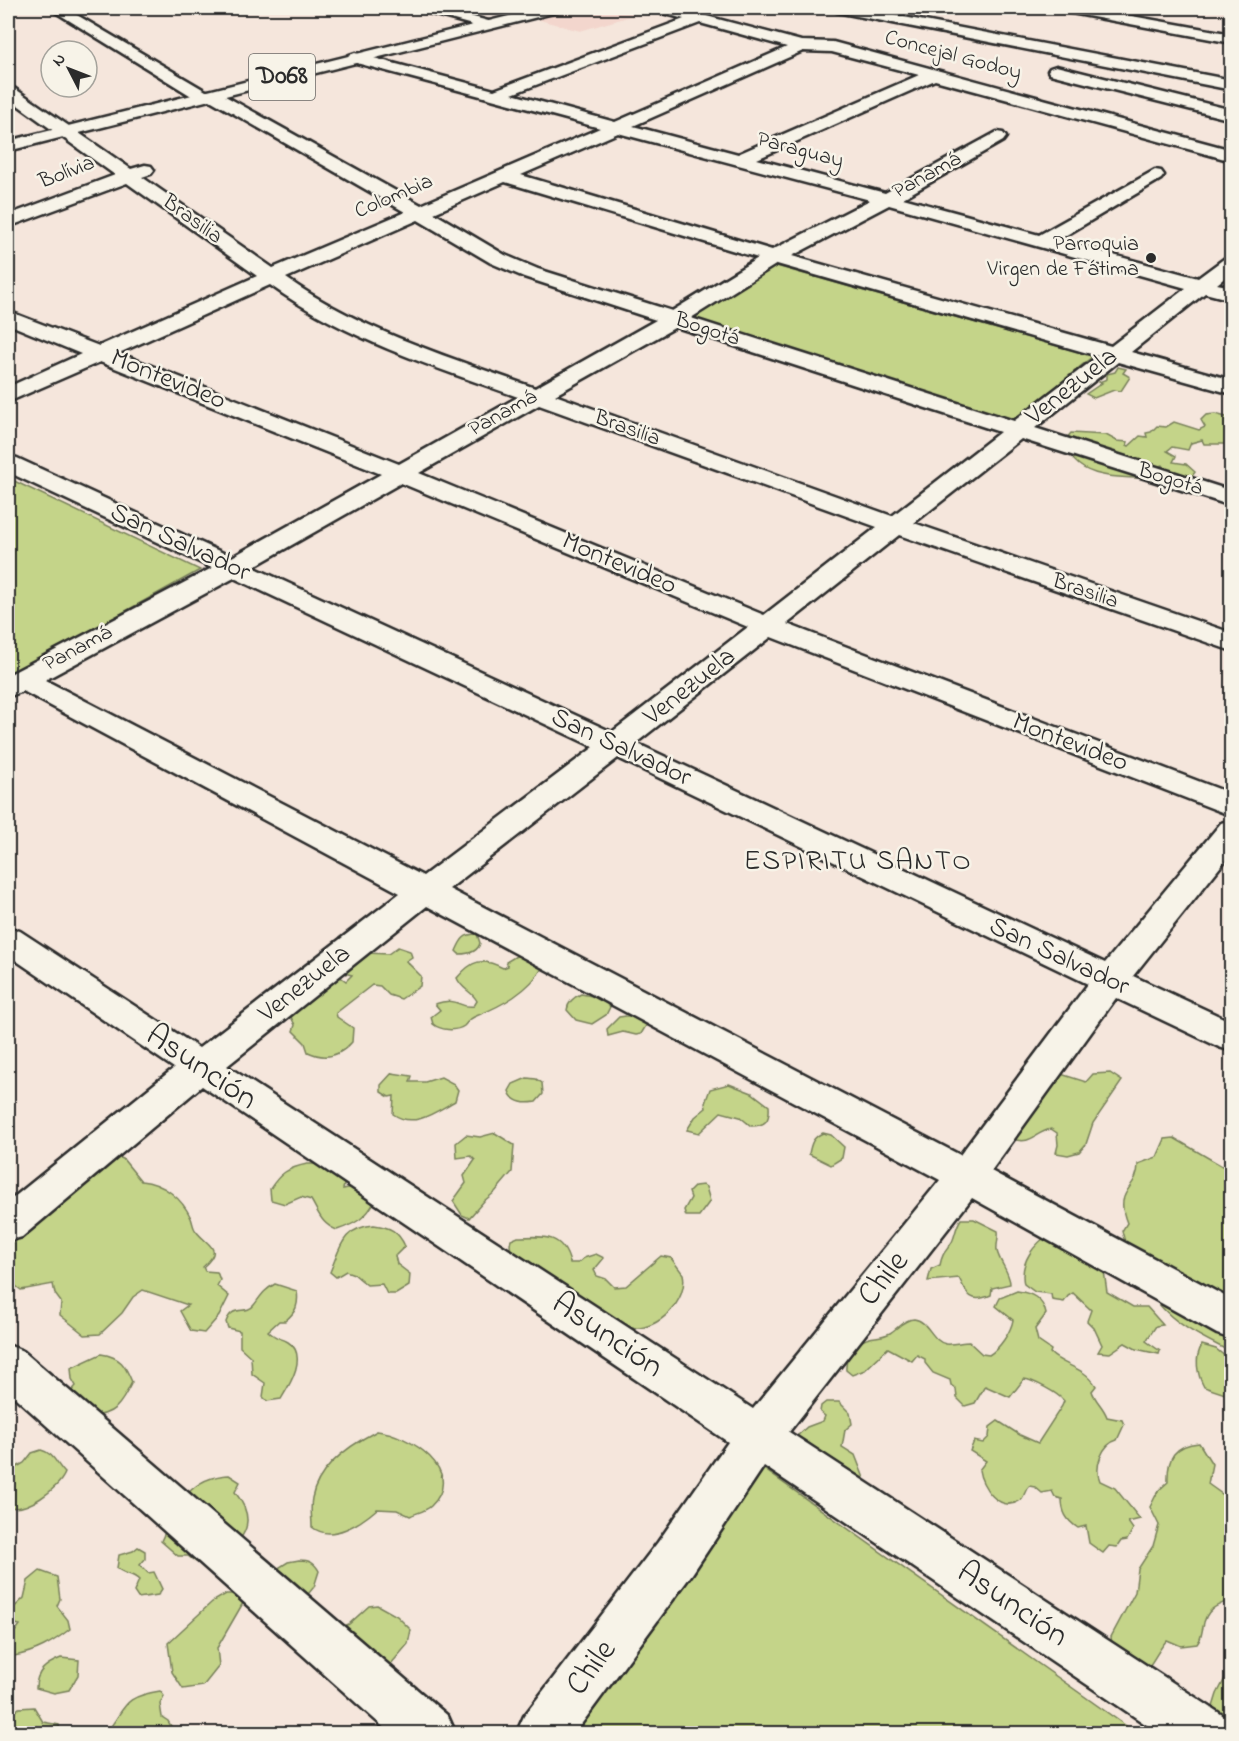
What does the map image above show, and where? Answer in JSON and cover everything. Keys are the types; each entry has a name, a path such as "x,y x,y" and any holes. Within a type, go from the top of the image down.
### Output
{"street":[{"path":"56,8 211,95"},
{"path":"71,8 211,95"},
{"path":"426,8 487,25"},
{"name":"D068","path":"8,146 556,8"},
{"name":"Concejal Godoy","path":"662,8 801,46 833,47 1232,156"},
{"path":"837,8 1075,53 1232,86"},
{"path":"1066,8 1232,39"},
{"path":"498,94 700,18"},
{"path":"1114,31 1134,20"},
{"path":"1075,53 1095,42"},
{"name":"Colombia","path":"8,395 279,273 765,64 801,46"},
{"path":"1059,50 1041,70 1232,115"},
{"name":"Paraguay","path":"355,58 617,126 1232,294"},
{"path":"740,160 935,74"},
{"path":"988,89 1018,79"},
{"name":"Brasilia","path":"8,91 73,130 137,173 279,273 317,308 349,325 389,343 543,391 1118,596 1232,643"},
{"name":"Bogotá","path":"211,95 343,167 498,259 531,273 1232,499"},
{"name":"Panamá","path":"15,683 234,567 674,319 774,257 887,199 998,137"},
{"name":"Bolívia","path":"8,221 137,173"},
{"path":"1040,242 1155,175"},
{"path":"503,176 774,257 1232,387"},
{"name":"Venezuela","path":"8,1225 200,1067 1232,262"},
{"name":"Montevideo","path":"8,317 399,472 768,626 1232,806"},
{"name":"San Salvador","path":"8,464 615,745 1232,1038"},
{"name":"Brasilia","path":"1118,596 1232,628"},
{"path":"15,683 423,892 966,1176 1232,1321"},
{"name":"Chile","path":"542,1734 675,1558 758,1437 966,1176 1109,981 1232,830"},
{"name":"Asunción","path":"8,939 1206,1734"},
{"path":"8,1364 430,1734"}],"shaded area":[{"path":"581,8 617,8 638,14 580,31 536,19"}],"green space":[{"path":"773,265 1093,356 1009,425 681,321"},
{"path":"1118,367 1126,369 1123,373 1130,377 1121,391 1114,390 1094,398 1086,394 1102,383 1099,382 1107,379 1107,374 1115,372"},
{"path":"1215,414 1226,417 1231,422 1231,444 1204,444 1202,440 1191,443 1188,450 1172,447 1167,451 1176,456 1173,462 1186,464 1195,472 1189,480 1166,470 1163,465 1147,468 1147,462 1138,460 1132,464 1145,478 1096,473 1076,462 1069,453 1065,440 1071,433 1106,435 1117,441 1128,442 1129,446 1140,436 1147,437 1146,433 1151,432 1157,426 1166,427 1174,422 1199,430 1205,427 1201,420 1206,415"},
{"path":"8,478 200,570 8,676"},
{"path":"477,934 480,943 475,950 459,954 456,951 463,938"},
{"path":"398,947 410,951 412,957 406,961 421,976 420,986 401,999 389,995 380,986 372,985 336,1013 337,1017 353,1028 352,1042 342,1051 332,1055 320,1056 308,1052 305,1043 293,1031 295,1025 289,1013 332,976 339,976 346,981 352,975 344,973 346,968 367,953 388,954"},
{"path":"523,952 544,965 531,983 514,997 472,1018 460,1028 448,1030 433,1024 431,1017 440,1010 435,1004 449,1001 474,1006 477,1001 457,978 468,967 478,962 489,962 503,968 508,966 506,962"},
{"path":"581,994 598,997 610,1007 606,1015 592,1024 576,1020 567,1010 572,1000"},
{"path":"634,1015 647,1024 641,1034 623,1032 608,1036 607,1029 619,1017"},
{"path":"1048,1070 1086,1082 1093,1074 1110,1073 1122,1081 1093,1123 1086,1144 1079,1152 1068,1155 1056,1153 1057,1133 1051,1129 1029,1140 1012,1139"},
{"path":"392,1073 412,1076 410,1082 425,1082 441,1077 454,1084 458,1090 455,1101 424,1117 409,1120 401,1118 393,1114 394,1096 389,1097 381,1092 381,1085"},
{"path":"527,1078 536,1079 542,1083 543,1094 536,1102 520,1102 513,1098 509,1091 513,1084"},
{"path":"729,1084 752,1093 769,1106 766,1121 760,1125 751,1126 740,1117 721,1112 699,1133 687,1130 695,1117 706,1108 705,1103 710,1089"},
{"path":"495,1133 514,1145 512,1172 469,1218 462,1215 453,1201 466,1183 464,1176 475,1160 471,1156 457,1158 456,1143 466,1135 480,1137"},
{"path":"823,1133 831,1135 844,1147 842,1158 831,1165 809,1154 813,1141"},
{"path":"1174,1138 1222,1166 1231,1167 1231,1352 1201,1337 1174,1319 1158,1303 1165,1298 1126,1246 1122,1231 1127,1223 1123,1212 1124,1196 1134,1180 1138,1164 1157,1157 1165,1139"},
{"path":"110,1154 123,1159 141,1181 164,1188 177,1198 191,1218 195,1230 212,1248 213,1255 203,1267 205,1271 217,1272 220,1280 217,1286 229,1296 219,1316 204,1333 191,1331 180,1311 188,1305 143,1290 133,1297 122,1313 100,1334 85,1335 60,1315 61,1302 55,1294 53,1284 21,1290 8,1280 8,1245"},
{"path":"307,1164 323,1164 345,1181 343,1189 358,1186 375,1200 364,1216 355,1223 337,1230 324,1221 311,1200 301,1197 285,1204 271,1200 270,1189 281,1175 290,1169"},
{"path":"695,1186 706,1187 710,1201 699,1216 686,1216 684,1210 691,1198 689,1192"},
{"path":"961,1219 974,1219 998,1231 997,1251 1010,1284 992,1288 991,1295 984,1298 970,1296 959,1278 928,1281 931,1269 940,1265"},
{"path":"374,1225 393,1231 405,1246 395,1256 397,1264 410,1274 409,1286 396,1294 387,1294 382,1284 367,1285 354,1274 346,1271 336,1277 330,1272 340,1246 349,1234 363,1227"},
{"path":"1052,1232 1103,1264 1107,1292 1133,1307 1147,1307 1163,1325 1156,1326 1146,1341 1160,1351 1159,1354 1136,1349 1125,1343 1110,1353 1098,1352 1102,1345 1094,1328 1087,1321 1091,1310 1073,1293 1064,1302 1052,1300 1051,1294 1035,1292 1024,1284 1024,1268 1029,1254"},
{"path":"518,1237 544,1237 557,1242 563,1247 570,1263 578,1263 596,1254 604,1258 594,1270 597,1276 606,1279 614,1287 626,1286 661,1256 671,1258 683,1274 684,1284 681,1294 670,1312 652,1324 642,1328 632,1328 618,1324 596,1316 588,1301 572,1302 542,1271 531,1272 511,1250 511,1240"},
{"path":"275,1284 297,1291 298,1300 289,1318 279,1321 268,1331 294,1348 297,1362 292,1379 281,1399 267,1401 263,1397 265,1383 252,1374 251,1357 240,1347 240,1331 228,1328 226,1322 232,1313 251,1308 265,1291"},
{"path":"1017,1291 1036,1297 1044,1308 1046,1314 1035,1329 1038,1341 1051,1350 1050,1353 1056,1358 1086,1374 1096,1386 1092,1391 1093,1395 1107,1417 1122,1420 1124,1425 1117,1440 1103,1451 1098,1475 1100,1481 1115,1488 1140,1519 1128,1522 1133,1529 1127,1540 1121,1541 1117,1547 1109,1546 1103,1553 1089,1543 1086,1526 1078,1528 1070,1522 1064,1512 1062,1499 1055,1497 1052,1491 1042,1493 1035,1487 1029,1486 1019,1501 1012,1504 998,1501 987,1490 980,1476 979,1470 986,1461 970,1451 974,1441 983,1443 989,1437 990,1427 998,1421 1038,1443 1064,1401 1056,1394 1039,1384 1024,1379 1010,1397 985,1386 975,1403 965,1406 957,1398 956,1389 951,1385 950,1380 933,1373 925,1363 925,1359 917,1355 912,1361 888,1348 865,1370 852,1375 846,1370 850,1353 856,1345 867,1339 887,1335 910,1319 919,1320 941,1342 949,1344 969,1342 982,1354 989,1355 1004,1340 1013,1320 996,1306 1000,1298"},
{"path":"1202,1345 1216,1349 1231,1361 1231,1396 1204,1387 1197,1366"},
{"path":"101,1354 118,1360 132,1382 120,1403 111,1411 88,1417 66,1397 76,1386 72,1379 71,1368"},
{"path":"826,1402 839,1402 850,1413 852,1424 845,1430 842,1447 855,1455 864,1478 863,1482 796,1437 807,1427 823,1421 825,1416 820,1412 821,1406"},
{"path":"377,1431 404,1439 430,1456 442,1480 440,1493 429,1508 410,1516 397,1510 377,1509 363,1520 337,1532 328,1533 312,1527 312,1498 321,1476 346,1450"},
{"path":"1199,1443 1212,1464 1208,1484 1222,1494 1231,1493 1231,1600 1210,1611 1197,1644 1181,1646 1167,1640 1144,1672 1114,1659 1111,1637 1135,1592 1138,1569 1153,1546 1159,1525 1150,1507 1158,1491 1168,1482 1171,1460 1178,1450 1190,1444"},
{"path":"41,1450 52,1456 65,1473 49,1493 23,1506 15,1508 8,1506 8,1472 24,1463 32,1453"},
{"path":"737,1450 1136,1733 540,1734"},
{"path":"229,1475 240,1482 235,1492 247,1516 243,1535 236,1543 206,1564 196,1562 188,1556 178,1556 161,1541 179,1506 186,1496 203,1481"},
{"path":"138,1547 145,1551 145,1559 140,1565 148,1573 154,1572 162,1589 158,1595 138,1598 134,1592 139,1580 117,1568 119,1555"},
{"path":"299,1560 311,1562 319,1571 314,1587 304,1599 272,1572 288,1562"},
{"path":"40,1571 57,1577 60,1599 57,1606 68,1620 70,1629 44,1646 14,1656 8,1649 8,1641 20,1625 10,1623 8,1613 24,1598 28,1581"},
{"path":"226,1594 234,1594 242,1598 243,1603 217,1648 219,1666 203,1686 183,1689 172,1672 168,1643 212,1602"},
{"path":"377,1605 397,1616 411,1630 408,1644 385,1671 327,1632 349,1624 369,1606"},
{"path":"61,1658 79,1660 78,1675 69,1690 54,1693 36,1688 36,1682 43,1669"},
{"path":"1231,1667 1231,1718 1212,1710 1217,1694"},
{"path":"160,1691 164,1696 160,1704 162,1717 168,1721 175,1733 106,1733 131,1700 147,1693"},
{"path":"34,1707 43,1722 59,1725 60,1733 8,1733 8,1717 19,1708"}],"place":[{"name":"Parroquia Virgen de Fátima","path":"1151,258"}],"district":[{"name":"ESPIRITU SANTO","path":"858,862"}]}
